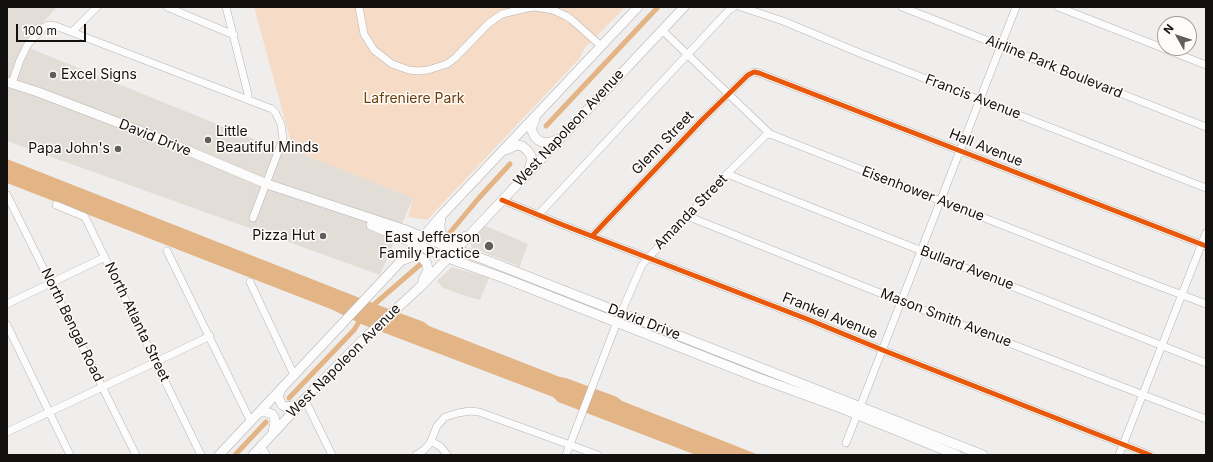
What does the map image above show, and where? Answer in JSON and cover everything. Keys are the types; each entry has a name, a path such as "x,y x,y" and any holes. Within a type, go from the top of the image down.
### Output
{"main road":[{"name":"West Napoleon Avenue","path":"219,455 638,7"},
{"name":"West Napoleon Avenue","path":"253,455 302,402 368,335 419,288 456,250 684,7"},
{"name":"David Drive","path":"8,81 153,136 267,184 403,229 742,360 957,455"},
{"path":"537,114 531,128 538,140 544,143 551,142 562,136"},
{"path":"501,152 517,146 522,146 527,150 532,159 527,173"},
{"name":"David Drive","path":"302,196 448,258 502,277 738,370 983,455"},
{"path":"441,216 440,225 441,232 444,237 451,241 458,240 470,234"},
{"path":"400,261 414,256 420,257 427,264 428,270 419,288"},
{"path":"738,370 742,360"},
{"path":"281,389 278,397 282,405 286,407 302,402"},
{"path":"260,412 272,414 274,417 275,421 273,433"}],"street":[{"path":"72,32 97,7"},
{"path":"167,7 234,35"},
{"path":"226,7 248,94 248,100"},
{"path":"359,7 364,34 374,50 392,64 409,70 418,71 437,68 446,64 489,23 502,14 514,10 535,7 555,8 572,20 601,46"},
{"path":"538,215 730,9 734,7"},
{"name":"Francis Avenue","path":"741,7 783,21 862,54 1206,188"},
{"name":"Airline Park Boulevard","path":"902,7 1206,127"},
{"path":"846,443 1016,7"},
{"path":"1058,7 1206,65"},
{"path":"8,81 28,44 45,27 50,25 72,32 272,109 276,112 281,124 283,139 253,218"},
{"name":"Eisenhower Avenue","path":"662,30 770,134 1206,304"},
{"name":"Glenn Street","path":"592,236 701,121 748,74 756,73"},
{"name":"Hall Avenue","path":"756,73 1204,245"},
{"name":"Amanda Street","path":"566,455 617,322 642,265 727,174 766,135 770,134"},
{"name":"Bullard Avenue","path":"727,174 1161,346 1206,362"},
{"name":"North Bengal Road","path":"7,195 136,455"},
{"name":"Frankel Avenue","path":"502,200 1150,455"},
{"name":"North Atlanta Street","path":"56,205 85,217 201,455"},
{"name":"Mason Smith Avenue","path":"687,216 902,302 1206,419"},
{"path":"1119,455 1182,294 1204,245 1206,233"},
{"path":"167,251 251,422"},
{"path":"7,304 105,257"},
{"path":"250,282 294,375"},
{"path":"7,325 70,455"},
{"path":"7,432 103,388 210,336"},
{"path":"302,402 332,455"},
{"path":"416,455 424,450 431,441 437,426 445,417 470,411 479,412 598,455"},
{"path":"431,441 441,447 447,455"},
{"path":"261,446 266,455"}],"shaded area":[{"path":"7,7 57,7 22,45 291,154 293,150 413,198 380,275 7,141"},
{"path":"7,159 424,322 429,326 560,377 617,397 622,401 759,455 696,455 558,402 553,397 361,324 333,310 7,183"},
{"path":"486,226 528,244 519,268 516,265 472,248 470,241 483,227"},
{"path":"452,267 489,278 480,300 443,288 437,281"}],"green space":[{"name":"Lafreniere Park","path":"254,7 625,7 584,49 579,59 427,220 408,217 413,198 293,150"}],"waterway":[{"path":"546,126 658,7"},
{"path":"448,235 510,164"},
{"path":"370,308 422,263"},
{"path":"289,398 354,330 362,317"},
{"path":"235,455 266,422"}],"cycle path":[{"path":"592,236 701,121 748,75 754,72 1206,246"},
{"path":"502,200 1150,455"}],"place":[{"name":"Excel Signs","path":"53,75"},
{"name":"Little Beautiful Minds","path":"208,140"},
{"name":"Papa John's","path":"118,149"},
{"name":"Pizza Hut","path":"323,236"},
{"name":"East Jefferson Family Practice","path":"489,246"}]}
